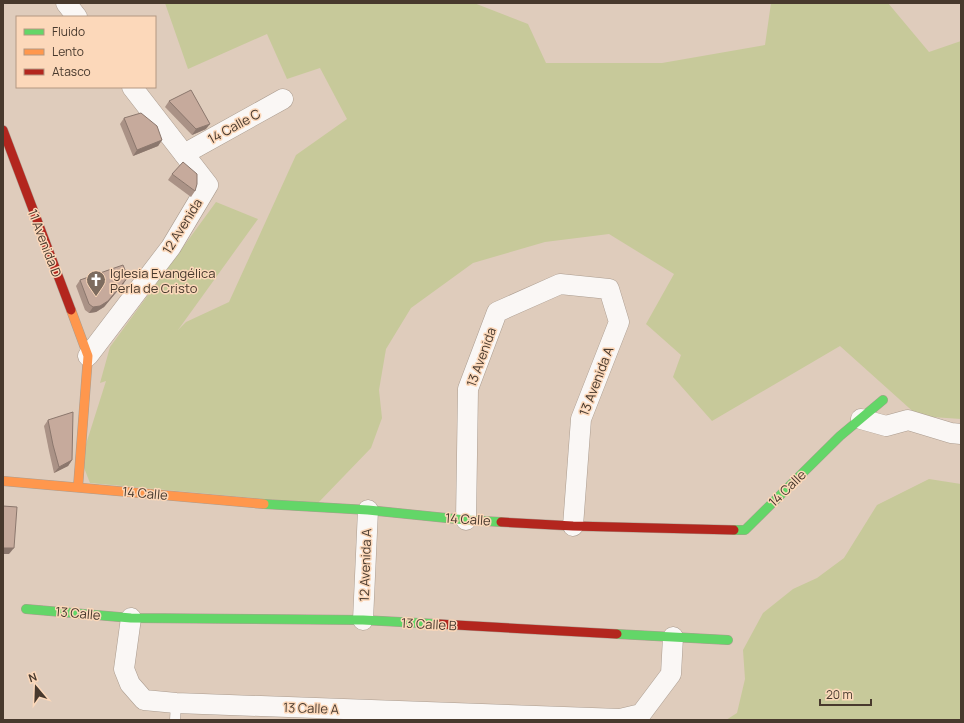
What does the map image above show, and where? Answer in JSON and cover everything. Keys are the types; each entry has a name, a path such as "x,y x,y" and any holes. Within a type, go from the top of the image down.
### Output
{"street":[{"path":"66,3 76,16"},
{"name":"12 Avenida","path":"88,356 171,247 208,185 133,88"},
{"name":"14 Calle C","path":"184,154 283,99"},
{"name":"11 Avenida D","path":"3,130 88,356"},
{"name":"13 Avenida","path":"466,520 468,389 497,312 560,284"},
{"name":"13 Avenida A","path":"560,284 609,289 619,322 581,419 574,526"},
{"path":"78,488 88,356"},
{"name":"14 Calle","path":"4,480 273,505 368,510 466,520 574,526 745,530 840,436 884,400"},
{"path":"861,419 886,426 908,420 951,433 961,434"},
{"name":"12 Avenida A","path":"363,620 368,510"},
{"name":"13 Calle","path":"26,608 131,618"},
{"name":"13 Calle B","path":"131,618 363,620 728,640"},
{"name":"13 Calle A","path":"131,618 124,669 130,684 144,700 176,711 620,719 640,714 671,674 673,637"}],"green space":[{"path":"165,3 474,3 528,24 546,63 662,63 765,45 771,3 888,3 929,52 961,41 961,419 918,416 840,346 712,421 673,377 681,355 646,324 674,274 609,234 545,242 473,263 411,308 386,349 379,390 382,418 371,448 317,504 90,483 81,460 106,381 100,383 110,347 216,202 258,219 178,330 186,322 229,302 296,155 347,119 320,68 287,79 267,34 188,69"},
{"path":"929,479 961,484 961,720 726,720 737,713 745,679 743,650 763,613 793,589 817,578 844,558 877,505"}],"building":[{"path":"191,90 210,124 196,129 169,101"},
{"path":"141,113 157,126 162,140 137,150 124,118"},
{"path":"183,162 197,174 195,191 172,174"},
{"name":"Iglesia Evangélica Perla de Cristo","path":"123,265 128,277 108,301 100,306 93,307 89,304 80,280"},
{"path":"73,412 72,460 59,467 48,420"},
{"path":"3,506 17,507 14,548 3,548"}],"traffic: fast":[{"path":"734,530 745,530 840,436 883,400"},
{"path":"264,504 368,510 501,522"},
{"path":"26,609 131,618 363,620 438,624"},
{"path":"617,634 728,640"}],"traffic: slow":[{"path":"71,310 88,356 78,487"},
{"path":"3,481 264,504"}],"traffic: jam":[{"path":"3,130 71,310"},
{"path":"501,522 573,526 734,530"},
{"path":"438,624 617,634"}],"place":[{"name":"Iglesia Evangélica Perla de Cristo","path":"96,297"}]}
